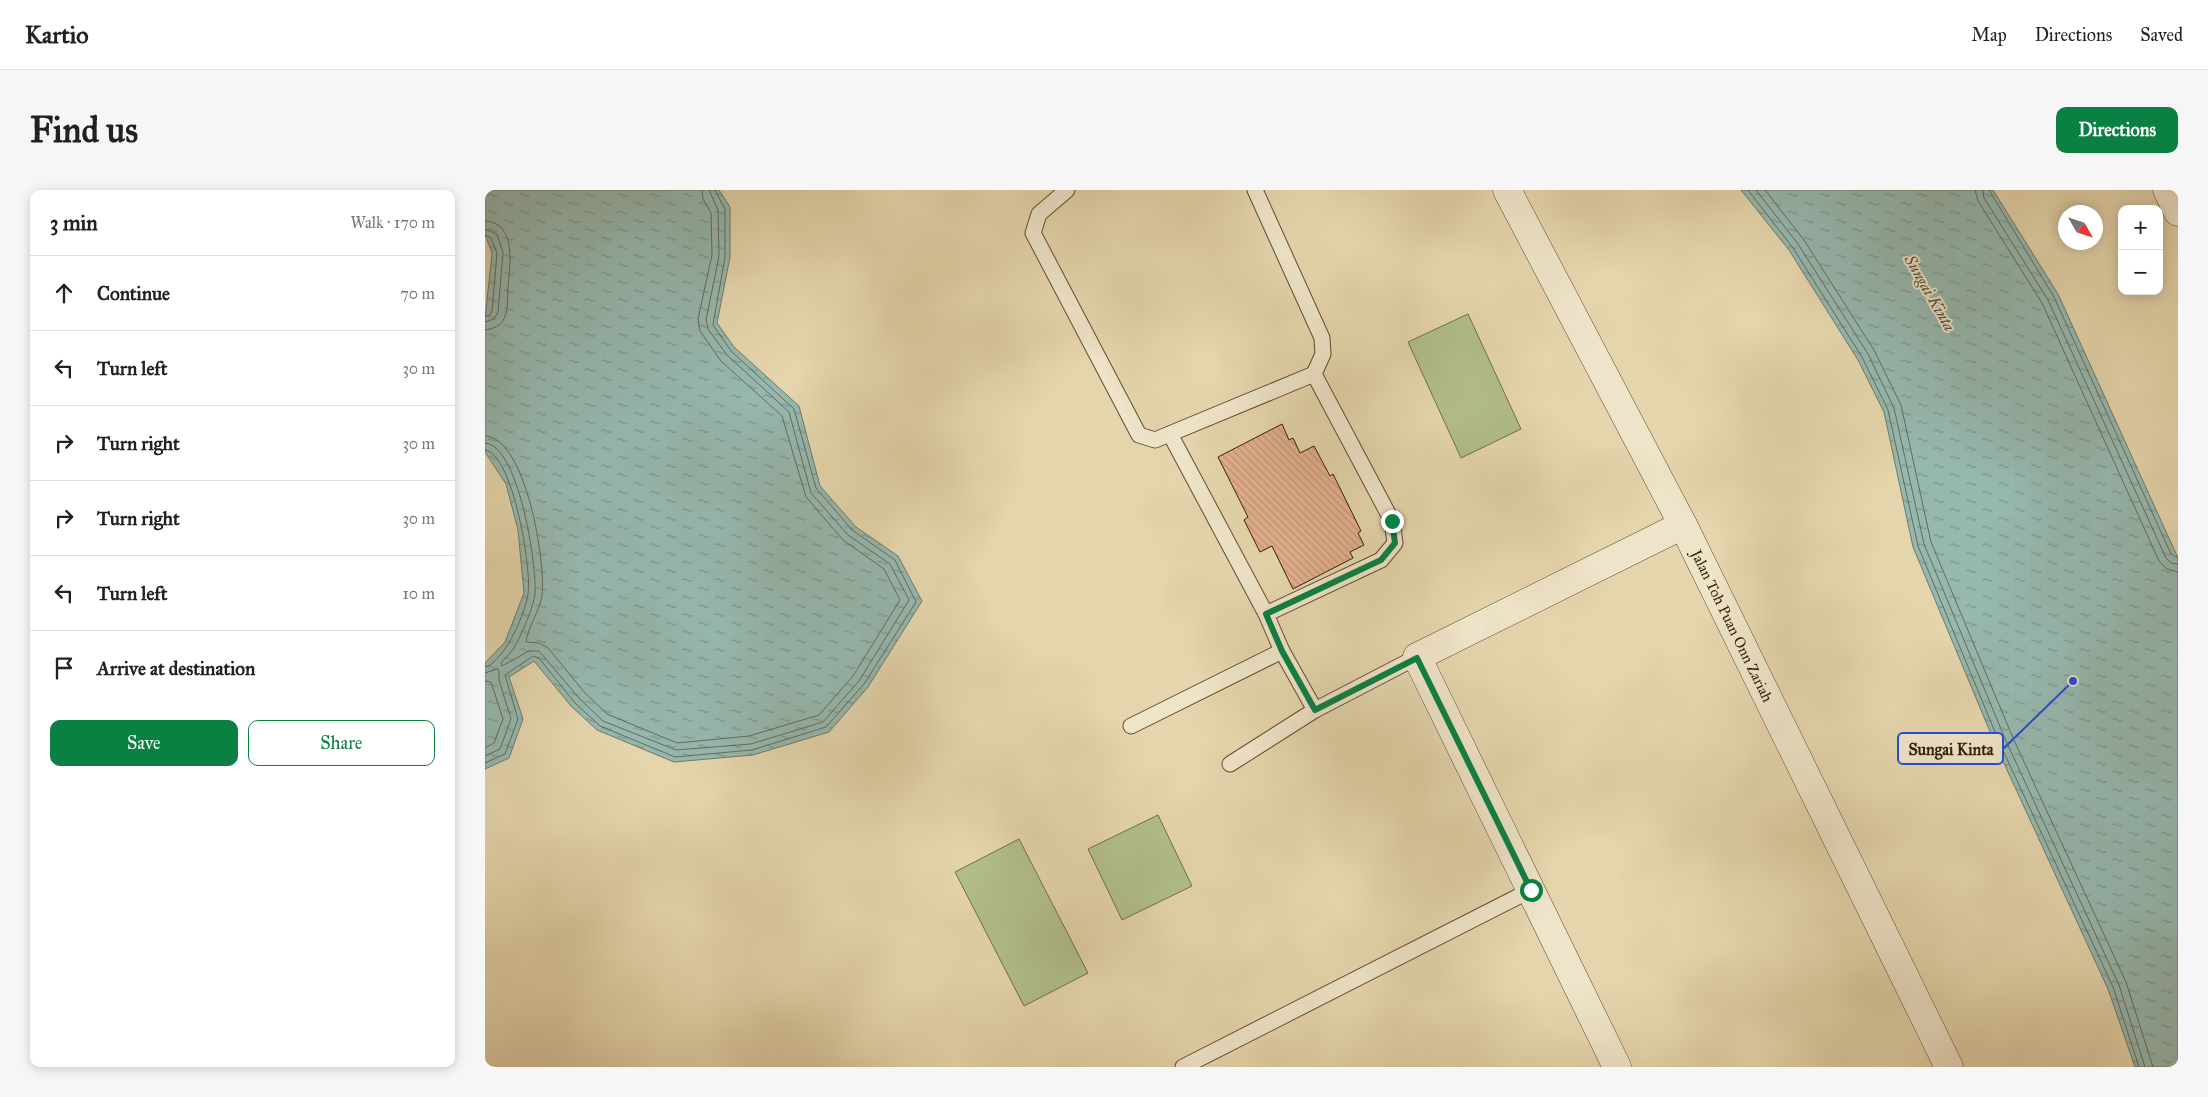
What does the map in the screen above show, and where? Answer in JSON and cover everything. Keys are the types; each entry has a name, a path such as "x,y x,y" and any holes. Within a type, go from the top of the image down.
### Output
{"street":[{"name":"Jalan Toh Puan Onn Zariah","path":"1507,190 1683,525 1949,1067"},
{"path":"2167,190 2178,212"},
{"path":"1617,1067 1417,658 1683,525"}],"lane":[{"path":"1067,190 1039,214 1033,233 1139,435 1155,440 1314,374 1323,354 1322,338 1255,190"},
{"path":"1266,614 1381,560 1395,543 1392,521 1314,374"},
{"path":"1171,434 1266,614 1282,651 1315,710"},
{"path":"1131,726 1282,651"},
{"path":"1230,764 1315,710 1417,658"},
{"path":"1183,1067 1531,890"}],"green space":[{"path":"1468,314 1521,429 1461,458 1408,342"},
{"path":"1158,815 1192,886 1122,920 1088,849"},
{"path":"1019,839 1088,973 1024,1006 955,872"}],"water":[{"path":"485,190 719,190 730,207 730,257 717,323 734,347 799,406 820,486 856,527 898,556 922,601 868,687 829,732 753,755 674,762 597,730 571,706 534,661 509,677 523,719 509,758 485,769 485,663 505,642 524,593 518,530 506,484 485,452 485,319 492,253 485,234"},
{"name":"Sungai Kinta","path":"1741,190 1993,190 2058,294 2178,558 2178,1067 2135,1067 2108,989 1996,746 1913,547 1884,412 1858,360 1789,250"}],"building":[{"path":"1282,424 1289,440 1293,438 1300,453 1314,446 1330,476 1333,474 1361,531 1358,533 1364,545 1350,552 1353,558 1293,589 1272,546 1260,552 1244,520 1248,517 1218,457"}],"place":[{"name":"Sungai Kinta","path":"2073,681"}],"route":[{"path":"1392,521 1395,543 1381,560 1266,614 1282,651 1315,710 1417,658 1531,890"}]}
